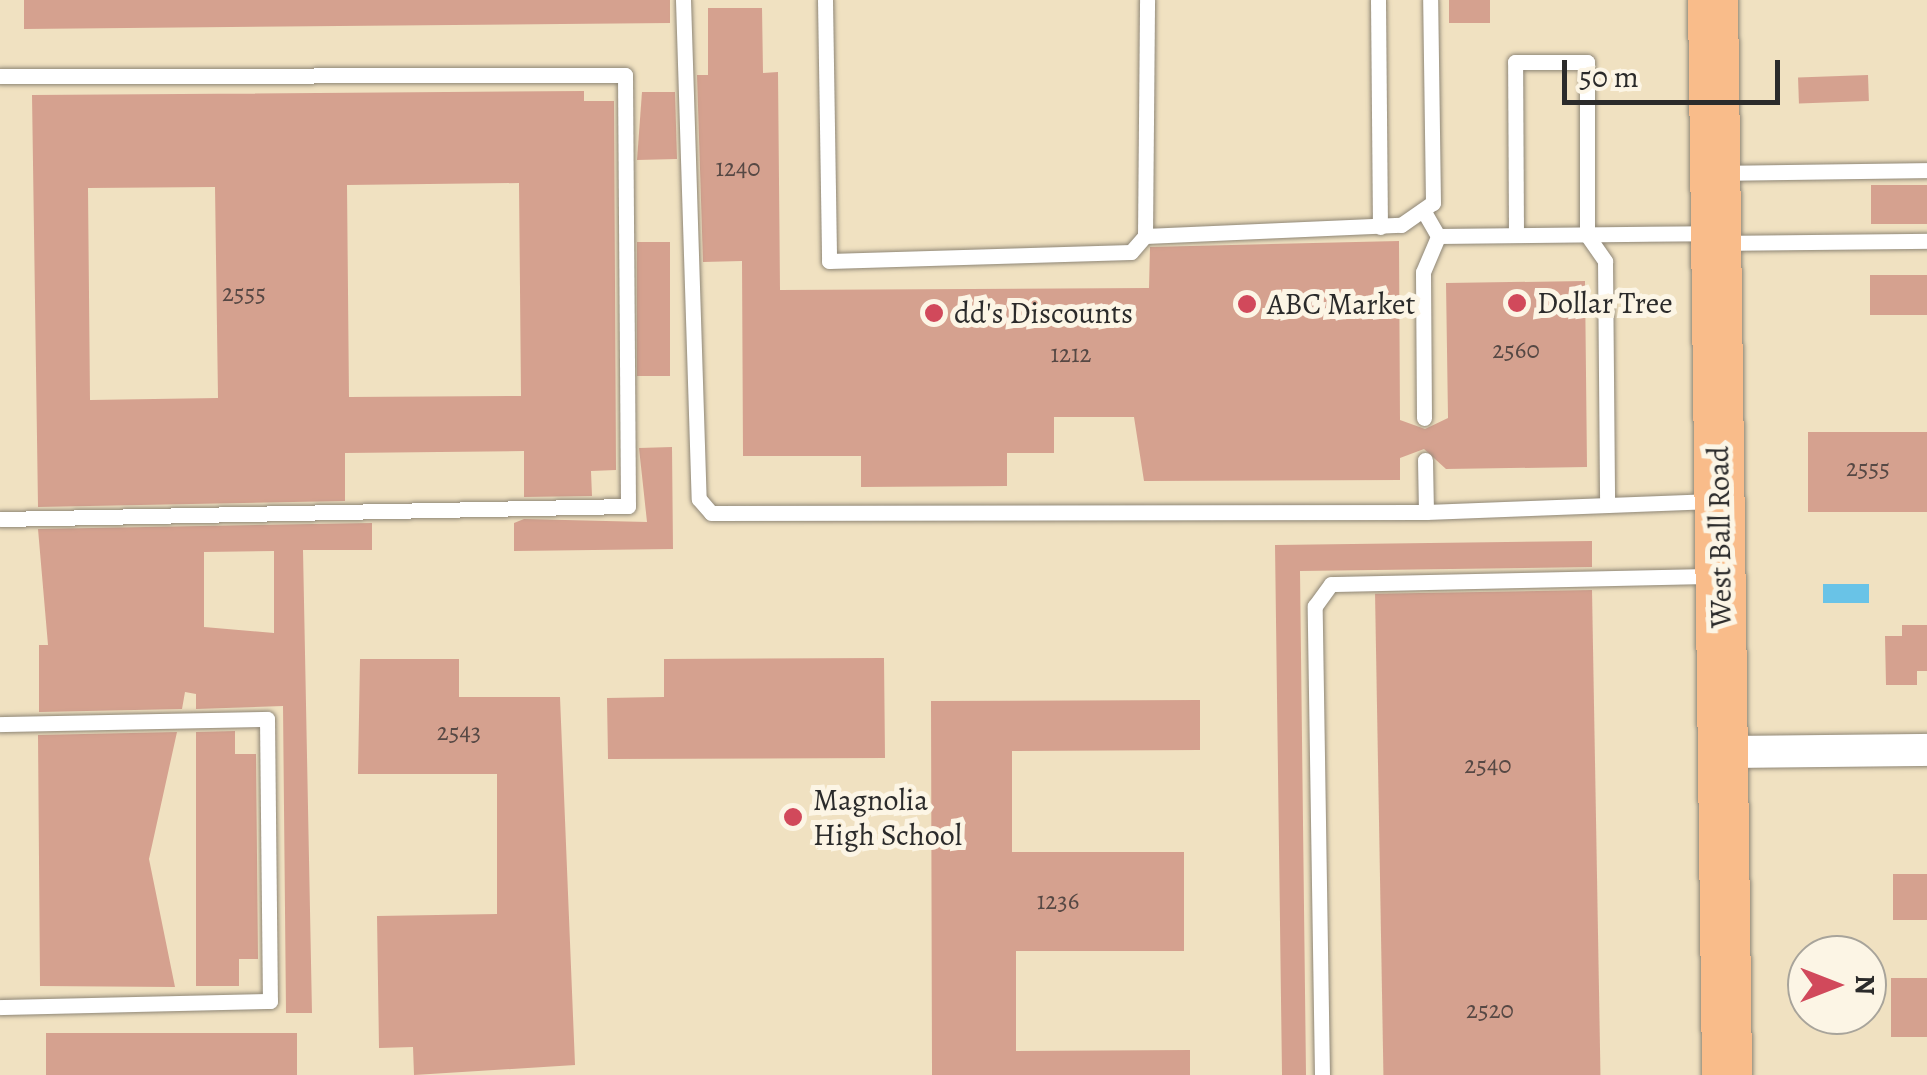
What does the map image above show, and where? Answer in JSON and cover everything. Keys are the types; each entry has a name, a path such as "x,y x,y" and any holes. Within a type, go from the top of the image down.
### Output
{"main road":[{"name":"West Ball Road","path":"1713,0 1727,1075"}],"street":[{"path":"1723,752 1927,750"}],"lane":[{"path":"683,0 698,499 711,512 1426,512 1720,500"},
{"path":"825,0 828,261 1069,258 1132,252 1144,236 1147,0"},
{"path":"1378,0 1380,227"},
{"path":"1144,236 1380,227 1433,203 1430,0"},
{"path":"1516,236 1515,62 1587,62 1587,235 1604,261 1607,505"},
{"path":"0,76 625,75 628,506 0,519"},
{"path":"1715,173 1927,170"},
{"path":"1423,210 1438,236"},
{"path":"1438,236 1927,240"},
{"path":"1424,418 1423,272 1438,236"},
{"path":"1425,460 1426,512"},
{"path":"1322,1075 1315,606 1331,584 1721,576"},
{"path":"0,724 267,719 270,1000 0,1006"}],"water":[{"path":"1823,584 1869,584 1869,603 1823,603"}],"building":[{"path":"24,0 670,0 670,23 24,29"},
{"path":"1449,0 1490,0 1490,23 1449,23"},
{"path":"708,8 762,8 763,73 778,72 780,290 1149,288 1150,247 1399,241 1400,420 1425,429 1448,418 1446,283 1585,281 1587,467 1446,469 1424,449 1400,458 1400,480 1144,481 1134,417 1054,417 1054,453 1007,453 1007,486 861,487 861,456 743,456 742,261 703,262 697,75 708,75"},
{"path":"1868,75 1869,101 1799,103 1798,77"},
{"path":"584,91 584,101 614,101 616,470 591,471 592,496 524,497 524,451 345,453 345,501 38,507 32,95","holes":["519,183 521,396 349,397 347,185","215,187 218,398 90,400 88,188"]},
{"path":"642,92 675,92 677,159 637,160"},
{"path":"1871,185 1927,185 1927,224 1871,224"},
{"path":"637,242 670,242 670,376 637,376"},
{"path":"1870,275 1927,275 1927,315 1870,315"},
{"path":"1808,432 1927,432 1927,512 1808,512"},
{"path":"672,447 673,549 514,551 514,523 524,519 647,522 639,448"},
{"path":"372,523 372,550 303,550 312,1013 286,1013 283,706 196,709 196,694 185,692 182,709 39,712 39,645 48,645 38,529","holes":["274,551 274,633 204,627 204,552"]},
{"path":"1592,541 1592,567 1300,571 1306,1075 1282,1075 1275,545"},
{"path":"1592,590 1600,1075 1383,1075 1375,594"},
{"path":"1902,625 1927,625 1927,671 1917,671 1917,685 1886,685 1885,636 1902,636"},
{"path":"884,658 885,758 608,759 607,698 664,697 664,659"},
{"path":"360,659 459,659 459,697 560,697 575,1065 414,1075 413,1047 379,1048 377,916 497,914 497,774 358,774"},
{"path":"1200,700 1200,750 1012,751 1012,852 1184,852 1184,951 1016,951 1016,1051 1190,1050 1190,1075 932,1075 931,701"},
{"path":"235,731 235,754 256,754 258,959 239,959 239,986 196,986 196,732"},
{"path":"177,732 149,859 175,987 40,986 38,735"},
{"path":"1893,874 1927,874 1927,920 1893,920"},
{"path":"1891,978 1927,978 1927,1037 1891,1037"},
{"path":"46,1033 297,1033 297,1075 46,1075"}],"place":[{"name":"Dollar Tree","path":"1517,303"},
{"name":"ABC Market","path":"1247,304"},
{"name":"dd's Discounts","path":"934,313"},
{"name":"Magnolia High School","path":"793,817"}]}
